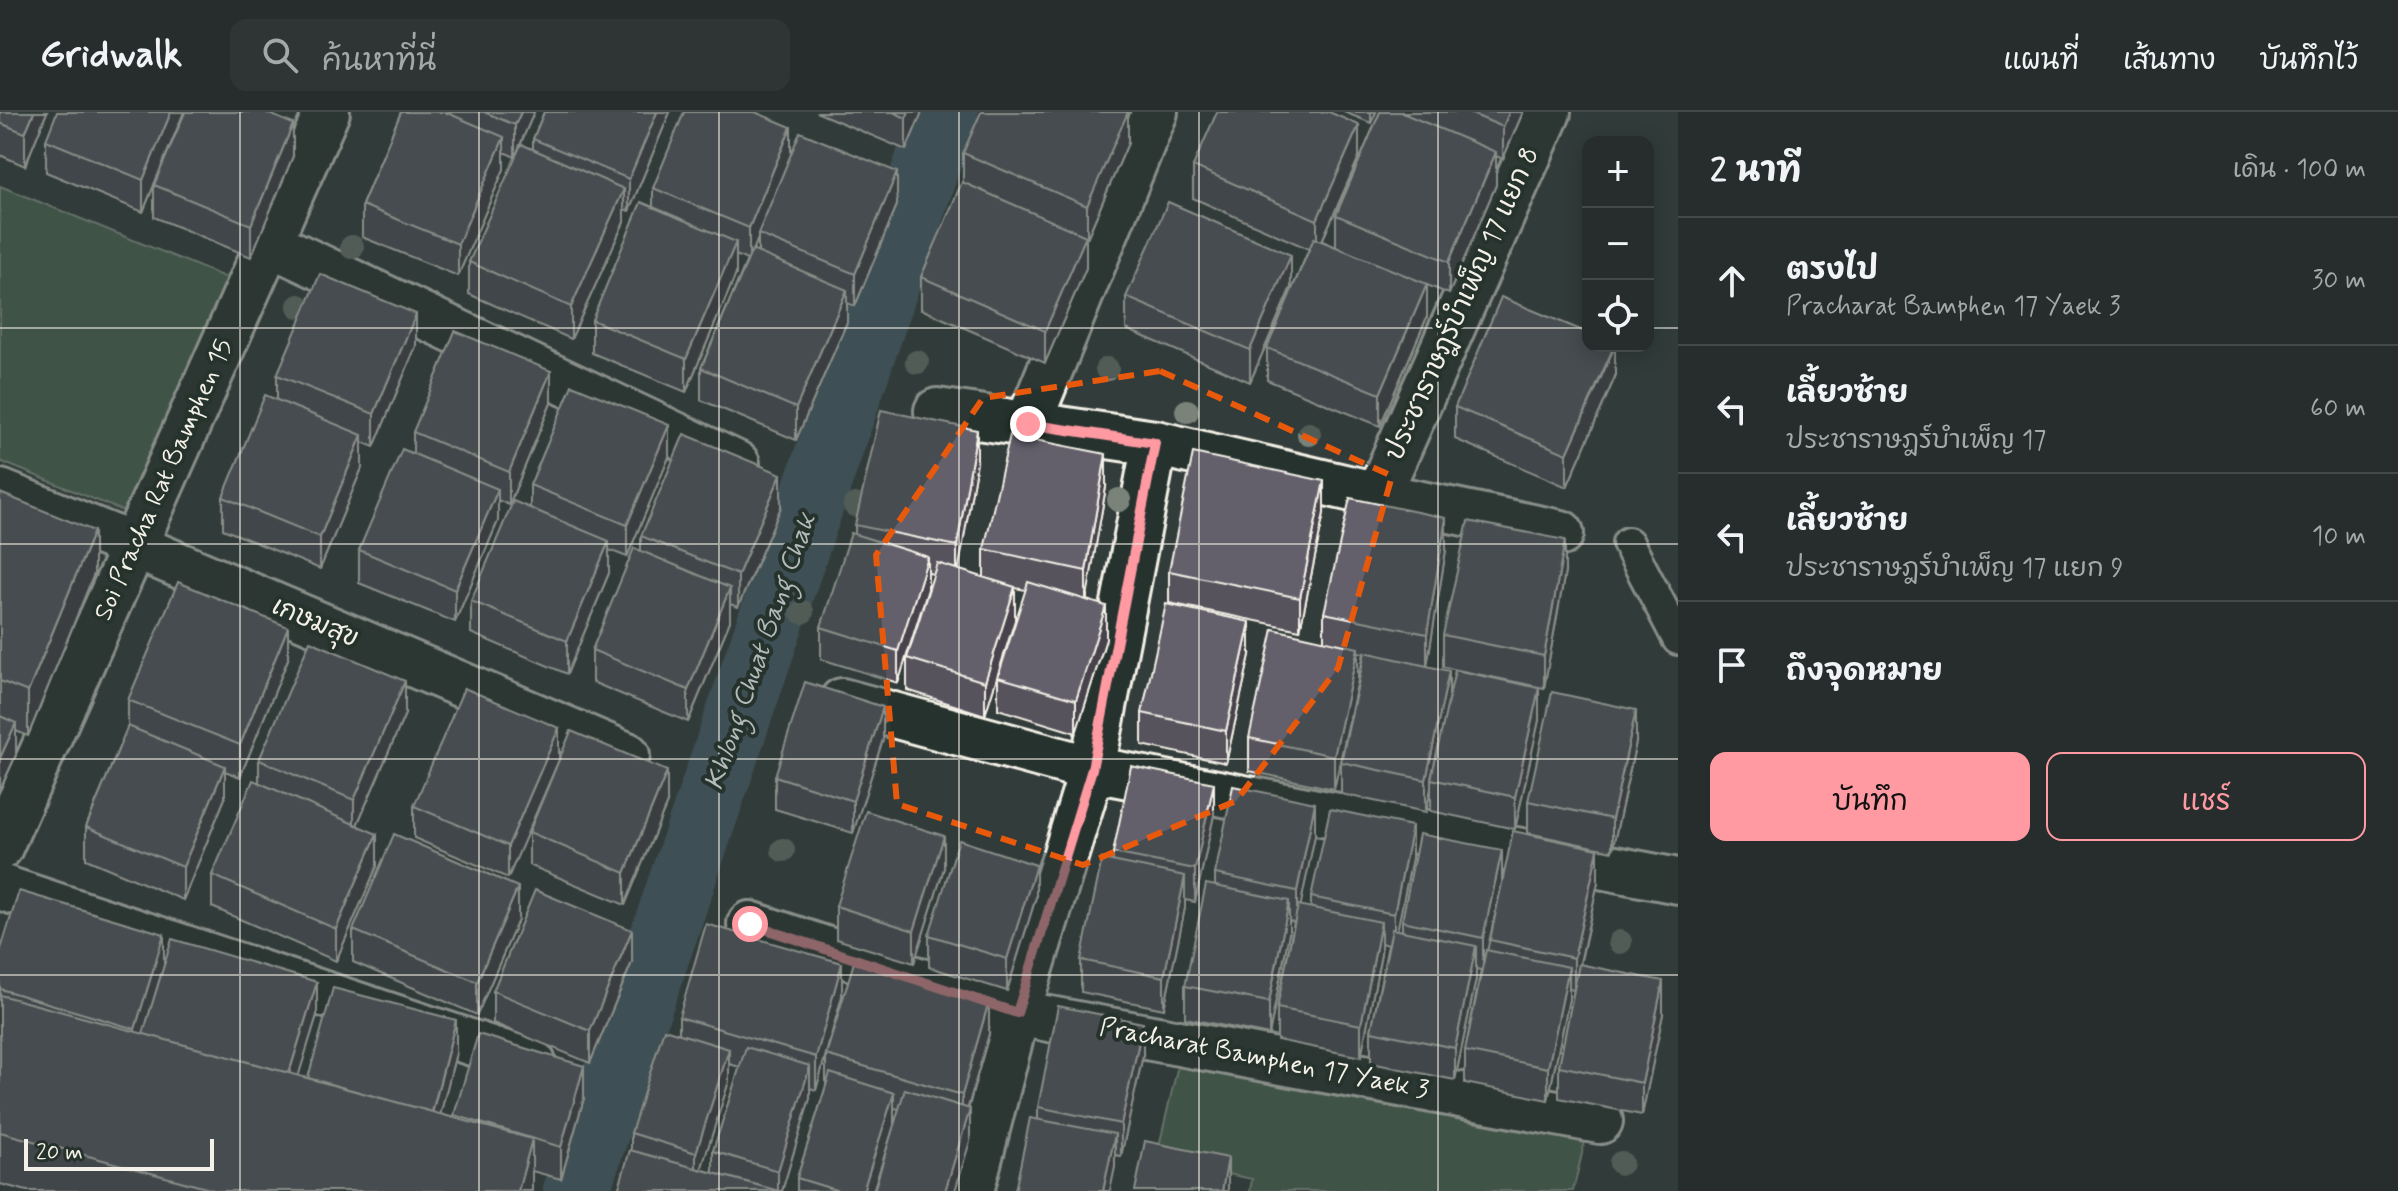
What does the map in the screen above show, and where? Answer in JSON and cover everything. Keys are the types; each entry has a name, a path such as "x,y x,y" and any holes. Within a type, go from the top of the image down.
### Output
{"street":[{"path":"1028,424 1155,112"},
{"name":"ประชาราษฎร์บำเพ็ญ 17 แยก 8","path":"1378,495 1548,112"},
{"path":"273,119 321,126"},
{"name":"Soi Pracha Rat Bamphen 15","path":"0,847 321,126"},
{"path":"269,243 757,474"},
{"path":"937,411 1155,443 1378,495 1561,533"},
{"path":"971,1191 1017,1013 1092,769 1155,443"},
{"name":"เกษมสุข","path":"0,492 629,756"},
{"path":"842,701 1092,769 1678,881"},
{"path":"0,887 543,1066"},
{"name":"Pracharat Bamphen 17 Yaek 3","path":"750,924 1017,1013 1600,1121"}],"lane":[{"path":"1628,543 1678,639"}],"highlighted area":[{"path":"1160,371 1392,476 1338,668 1236,801 1083,865 897,804 876,555 983,398"}],"green space":[{"path":"0,186 232,280 135,516 0,461"},
{"path":"1179,1061 1585,1141 1573,1191 1250,1191 1252,1179 1156,1159"}],"building":[{"path":"0,112 34,112 25,133 0,123"},
{"path":"57,112 171,112 143,180 46,140"},
{"path":"185,112 265,112 293,124 251,225 154,185"},
{"path":"401,112 445,112 504,137 458,244 362,205"},
{"path":"484,112 521,112 515,125"},
{"path":"544,112 657,112 629,179 533,139"},
{"path":"684,112 755,112 791,127 749,228 653,188"},
{"path":"893,112 909,112 906,118"},
{"path":"981,112 1128,112 1087,206 963,153"},
{"path":"1217,112 1329,112 1359,125 1317,220 1193,166"},
{"path":"1380,112 1400,112 1496,152 1449,262 1336,215"},
{"path":"1467,112 1509,112 1503,127"},
{"path":"800,132 897,172 855,274 758,234"},
{"path":"521,144 624,189 571,307 469,262"},
{"path":"962,182 1086,236 1045,331 921,277"},
{"path":"641,202 736,242 686,359 592,320"},
{"path":"1168,202 1291,255 1250,350 1126,297"},
{"path":"1314,238 1427,284 1380,394 1267,348"},
{"path":"752,250 847,290 796,408 701,368"},
{"path":"320,274 416,314 374,414 277,375"},
{"path":"1501,297 1582,331 1582,352 1611,352 1567,454 1455,407"},
{"path":"455,331 551,371 509,472 413,432"},
{"path":"572,385 669,425 627,525 530,485"},
{"path":"265,395 362,435 320,537 223,497"},
{"path":"881,410 977,430 957,546 855,525"},
{"path":"684,434 781,474 738,575 641,536"},
{"path":"1010,435 1106,454 1086,571 984,549"},
{"path":"402,449 498,489 455,590 359,550"},
{"path":"1193,453 1324,481 1300,598 1169,571"},
{"path":"0,493 94,531 28,692 0,681"},
{"path":"1350,498 1446,518 1427,634 1324,613"},
{"path":"513,501 609,541 567,641 471,601"},
{"path":"1468,521 1565,540 1544,656 1443,635"},
{"path":"851,533 928,557 898,651 821,627"},
{"path":"634,548 730,588 688,690 592,650"},
{"path":"937,563 1015,587 985,682 907,658"},
{"path":"178,582 288,627 240,745 128,700"},
{"path":"1028,582 1106,606 1076,700 998,677"},
{"path":"1166,604 1250,622 1226,731 1142,713"},
{"path":"1273,629 1358,648 1334,756 1249,738"},
{"path":"310,641 405,681 354,800 259,760"},
{"path":"1365,652 1449,671 1426,780 1341,762"},
{"path":"1455,670 1539,688 1515,797 1431,779"},
{"path":"805,682 883,707 853,801 775,776"},
{"path":"464,688 559,728 508,846 414,806"},
{"path":"1552,692 1636,710 1612,819 1528,801"},
{"path":"0,716 16,723 0,758"},
{"path":"128,726 225,766 183,867 86,827"},
{"path":"571,731 667,771 625,873 529,832"},
{"path":"1131,766 1214,783 1195,869 1113,853"},
{"path":"253,780 377,834 336,929 212,875"},
{"path":"1233,786 1315,803 1297,891 1215,874"},
{"path":"1330,809 1412,826 1394,914 1311,897"},
{"path":"866,811 944,836 914,931 836,906"},
{"path":"1513,831 1598,849 1574,958 1490,940"},
{"path":"394,834 518,887 477,982 353,930"},
{"path":"1419,834 1502,850 1483,938 1402,921"},
{"path":"959,840 1036,865 1007,959 929,935"},
{"path":"1102,859 1185,876 1164,977 1081,960"},
{"path":"1206,884 1289,901 1269,1002 1185,986"},
{"path":"535,890 632,930 590,1031 493,991"},
{"path":"19,891 164,934 135,1029 0,989 0,952"},
{"path":"1298,905 1381,922 1361,1025 1277,1008"},
{"path":"706,924 842,963 816,1057 679,1017"},
{"path":"1392,929 1476,946 1455,1048 1371,1031"},
{"path":"172,939 317,982 289,1073 143,1034"},
{"path":"1486,950 1569,967 1548,1068 1465,1051"},
{"path":"854,962 989,1001 962,1095 826,1055"},
{"path":"1579,964 1663,981 1642,1083 1559,1066"},
{"path":"333,988 456,1020 432,1112 308,1078"},
{"path":"0,995 532,1139 518,1191 217,1191 0,1132"},
{"path":"1058,1006 1143,1023 1121,1124 1038,1107"},
{"path":"664,1029 729,1049 696,1153 631,1133"},
{"path":"478,1034 584,1066 561,1147 454,1115"},
{"path":"746,1047 810,1066 778,1171 713,1151"},
{"path":"830,1073 894,1093 863,1191 839,1191 797,1178"},
{"path":"905,1089 970,1109 945,1191 874,1191"},
{"path":"1030,1118 1115,1134 1103,1191 1015,1191"},
{"path":"1145,1141 1228,1158 1222,1191 1135,1191"},
{"path":"630,1150 779,1191 618,1191"}],"waterway":[{"name":"Khlong Chuat Bang Chak","path":"576,1191 945,112"}],"route":[{"path":"750,924 1017,1013 1092,769 1155,443 1028,424"}]}
